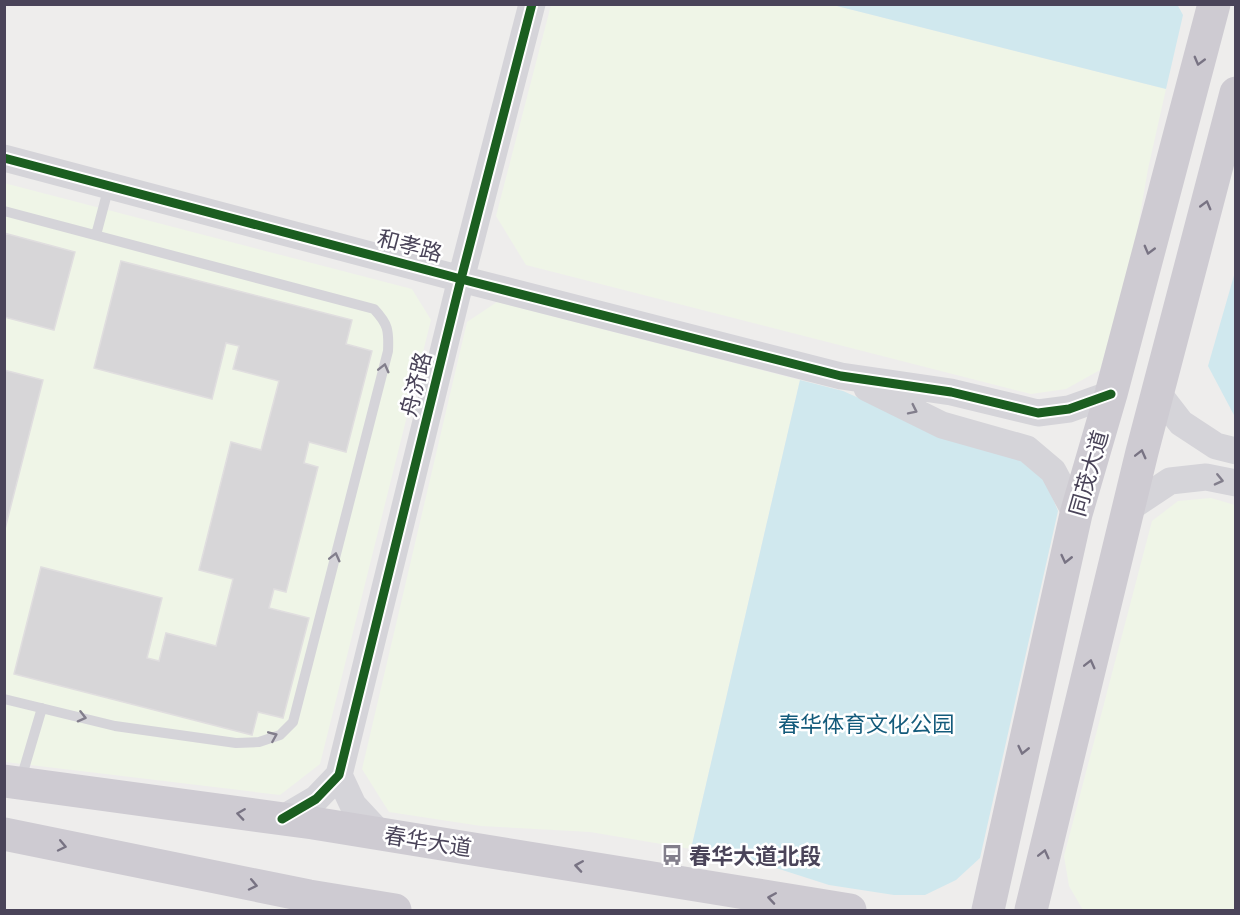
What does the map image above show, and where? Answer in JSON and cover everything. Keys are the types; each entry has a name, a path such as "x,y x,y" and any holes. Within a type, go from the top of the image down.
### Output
{"main road":[{"name":"同茂大道","path":"988,910 1076,514 1111,394 1214,4"},
{"name":"同茂大道","path":"1031,910 1157,392 1236,93"},
{"name":"春华大道","path":"12,782 380,833 850,910"},
{"path":"4,834 316,903 395,910"}],"street":[{"name":"舟济路","path":"339,774 461,279 532,4"},
{"name":"和孝路","path":"4,158 461,279 841,376"},
{"path":"841,376 951,392 1038,413 1069,409 1111,394"},
{"path":"841,376 942,425 1027,450 1053,471 1076,514"},
{"path":"1157,392 1181,423 1216,446 1236,452"},
{"path":"1128,509 1170,481 1206,477 1236,483"},
{"path":"282,819 316,799 339,774 353,805 380,833"}],"lane":[{"path":"96,235 109,186"},
{"path":"4,211 374,309 384,319 389,333 388,351 293,722 280,735 259,742 236,743 115,726 4,699"},
{"path":"12,782 42,708"}],"shaded area":[{"path":"551,5 833,5 1166,89 1148,169 1134,250 1100,370 1066,389 1031,394 526,265 496,216"},
{"path":"4,183 412,289 431,320 320,764 280,795 5,762"},
{"path":"497,302 800,380 691,849 590,832 481,826 389,812 362,769 467,322"},
{"path":"1211,498 1235,505 1235,910 1083,910 1069,886 1064,856 1152,521 1178,501"}],"green space":[{"path":"1177,4 1183,15 1166,89 833,5"},
{"path":"1235,272 1235,417 1208,366"},
{"name":"春华体育文化公园","path":"800,380 843,391 942,435 1023,458 1045,479 1058,511 980,858 956,880 925,895 894,895 829,885 754,861 691,849"}],"building":[{"path":"4,233 75,252 54,330 4,317"},
{"path":"121,261 352,320 346,344 372,351 346,452 309,442 304,463 318,467 286,592 274,589 269,608 309,618 283,718 258,712 252,735 14,674 41,567 162,598 147,658 159,661 166,633 216,646 233,579 199,570 231,442 261,450 279,381 233,369 239,346 226,343 212,399 94,368"},
{"path":"4,370 43,380 4,533"}],"cycle path":[{"path":"282,819 316,799 339,775 461,279 532,4"},
{"path":"4,158 461,279 841,376 951,392 1038,413 1069,409 1111,394"}],"place":[{"name":"春华大道北段","path":"672,855"}]}
